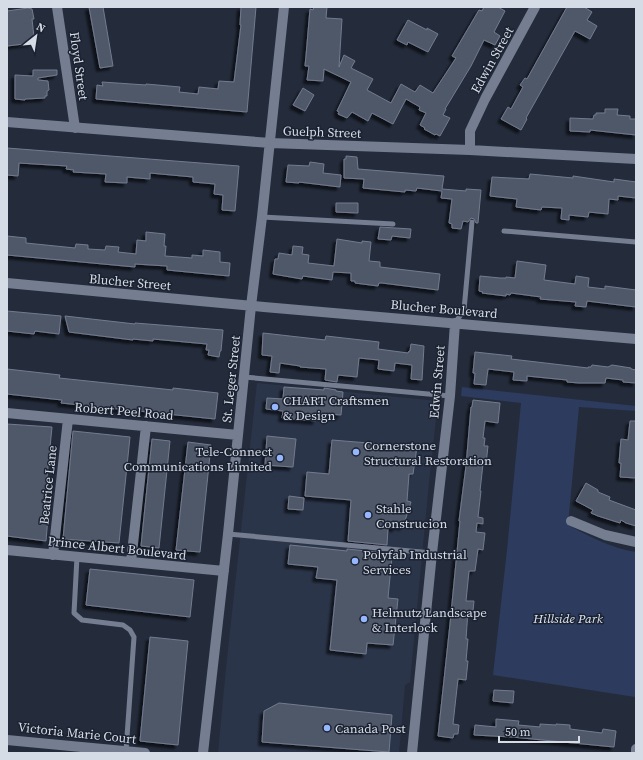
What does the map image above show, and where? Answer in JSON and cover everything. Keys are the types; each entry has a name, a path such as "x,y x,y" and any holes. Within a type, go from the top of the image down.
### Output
{"street":[{"name":"Floyd Street","path":"57,7 75,128"},
{"name":"St. Leger Street","path":"203,753 224,571 284,7"},
{"name":"Edwin Street","path":"470,150 470,131 485,99 536,7"},
{"name":"Guelph Street","path":"7,122 270,143 470,150 636,159"},
{"name":"Blucher Street","path":"7,283 251,306"},
{"name":"Blucher Boulevard","path":"251,306 636,338"},
{"name":"Edwin Street","path":"412,753 450,396 455,323"},
{"name":"Robert Peel Road","path":"7,413 238,435"},
{"name":"Beatrice Lane","path":"53,555 68,419"},
{"path":"131,562 146,426"},
{"path":"571,521 605,535 636,542"},
{"name":"Prince Albert Boulevard","path":"7,550 224,571"},
{"name":"Victoria Marie Court","path":"7,740 37,748 145,753"}],"lane":[{"path":"262,217 393,224"},
{"path":"455,323 464,310 472,222"},
{"path":"504,231 636,242"},
{"path":"244,377 450,396"},
{"path":"228,534 432,554"},
{"path":"77,557 74,613 82,620 123,626 130,630 134,638 126,751"}],"shaded area":[{"path":"257,383 438,401 410,682 405,685 399,753 218,753"}],"green space":[{"name":"Hillside Park","path":"462,387 636,406 636,411 579,407 568,525 609,545 636,552 635,697 493,675 521,403 461,396"}],"building":[{"path":"89,7 103,7 113,66 100,68"},
{"path":"241,7 256,7 247,112 96,99 97,85 103,86 102,82 180,87 179,92 198,94 199,87 218,89 219,81 234,82 241,25"},
{"path":"314,7 327,7 326,18 342,19 339,67 344,55 355,61 351,68 373,79 367,90 391,103 401,84 415,92 420,85 433,93 456,58 452,56 479,10 482,11 484,7 498,7 505,11 494,32 500,36 495,45 484,40 471,66 445,109 443,115 450,118 440,136 424,129 425,128 420,125 426,113 419,110 420,107 406,99 393,124 372,113 368,121 352,112 347,118 338,114 339,112 337,111 351,82 324,69 323,81 307,80 309,66 305,66 310,9 313,10"},
{"path":"567,7 584,7 592,12 587,20 597,26 590,39 575,31 526,118 527,119 521,130 501,119 508,107 511,109 523,87 520,85 525,78 527,79"},
{"path":"28,8 32,9 34,19 32,19 34,37 31,38 32,43 7,46 7,11"},
{"path":"408,20 438,34 428,52 408,42 407,45 397,40"},
{"path":"33,70 57,70 57,75 38,78 38,80 48,81 49,90 47,91 47,96 45,96 45,98 25,100 15,99 15,75 33,76"},
{"path":"303,88 314,95 305,111 293,105"},
{"path":"605,109 618,109 617,115 630,116 630,119 636,119 636,135 590,130 590,132 570,131 570,118 593,119 596,113 605,113"},
{"path":"7,148 239,166 235,211 222,210 223,195 214,194 215,184 193,182 193,177 150,173 150,179 127,177 127,183 105,182 106,174 73,172 74,170 66,169 67,166 19,163 18,176 7,175"},
{"path":"346,156 357,157 358,169 444,176 442,189 466,191 466,189 481,190 478,223 471,218 468,222 463,221 461,229 452,228 452,224 449,223 452,199 441,198 442,191 417,188 416,191 405,190 405,192 363,188 364,179 344,178 344,159 346,159"},
{"path":"310,162 324,164 323,173 341,175 340,187 286,182 288,165 309,166"},
{"path":"530,174 573,178 573,176 614,182 614,179 636,182 636,198 618,196 618,200 609,199 608,214 589,212 588,217 569,215 569,220 561,219 562,208 542,207 541,210 516,207 517,199 490,196 492,177 529,179"},
{"path":"336,203 358,203 358,213 336,212"},
{"path":"380,227 411,229 410,238 392,236 391,240 378,239"},
{"path":"146,232 165,234 165,256 192,258 192,255 203,256 203,250 220,252 220,262 230,263 229,276 167,270 167,266 135,264 135,267 7,255 7,236 26,238 26,243 75,248 76,244 88,245 88,249 105,250 106,246 119,247 118,252 136,254 137,240 146,241"},
{"path":"337,239 362,243 362,241 371,242 369,261 380,262 380,267 440,274 438,290 382,283 379,283 378,286 355,283 355,281 351,281 351,273 333,272 332,280 303,276 302,279 273,274 275,259 278,259 279,253 292,255 293,246 303,247 302,254 309,255 308,263 334,266"},
{"path":"517,261 546,265 544,280 575,284 576,276 589,278 588,287 605,289 605,286 636,290 636,307 587,301 586,307 575,306 576,302 540,299 541,297 511,293 510,295 506,294 506,296 482,293 483,292 479,291 480,276 515,278"},
{"path":"7,311 61,316 59,334 35,331 34,334 7,331"},
{"path":"65,316 135,324 223,330 221,351 219,357 208,355 209,350 206,350 207,344 153,339 153,341 133,340 69,332"},
{"path":"263,333 325,340 326,336 379,342 378,349 408,353 410,351 411,344 424,346 422,380 411,379 412,365 395,363 394,371 378,369 379,360 359,358 357,377 338,375 337,382 325,380 326,369 300,367 280,363 279,373 270,372 272,356 262,355"},
{"path":"475,352 512,356 511,359 588,368 592,365 608,367 612,365 631,368 636,370 636,383 606,378 605,383 579,383 567,382 567,380 527,376 527,381 513,380 514,372 488,369 486,385 474,384 475,373 473,373"},
{"path":"7,369 60,375 59,378 173,390 173,388 218,393 215,419 61,403 62,400 7,394"},
{"path":"284,387 324,390 324,388 343,392 341,415 317,413 316,421 282,418 283,411 266,409 267,398 283,399"},
{"path":"473,400 500,403 498,423 485,421 483,438 485,438 484,446 488,446 486,464 483,464 478,517 483,518 483,524 477,523 476,532 485,533 483,550 478,549 475,571 469,571 466,601 474,601 473,611 468,611 466,661 468,661 466,680 458,679 453,724 459,725 458,734 454,734 453,738 438,736 459,521"},
{"path":"630,421 636,421 636,478 620,477 621,463 619,463 621,439 628,440"},
{"path":"7,424 52,427 43,517 48,517 46,541 7,536"},
{"path":"73,431 130,437 119,543 63,539"},
{"name":"Tele-Connect Communications Limited","path":"267,436 296,439 293,467 265,465"},
{"path":"152,439 170,441 159,548 141,546"},
{"path":"332,440 417,447 413,474 409,474 407,501 411,502 403,527 397,525 396,528 388,528 387,545 348,541 351,500 305,496 307,472 329,474"},
{"path":"188,442 211,445 200,552 176,550"},
{"path":"586,483 598,490 598,492 610,497 609,500 636,510 636,526 621,520 620,523 598,516 591,513 593,510 576,501"},
{"path":"289,496 304,498 303,510 288,509"},
{"path":"290,545 347,551 347,549 386,553 386,555 392,556 388,598 398,599 393,645 367,643 366,654 330,650 337,580 316,578 318,567 288,564"},
{"path":"90,569 194,580 190,617 86,605"},
{"path":"150,637 188,641 178,745 140,741"},
{"path":"494,690 514,691 513,703 493,701"},
{"name":"Canada Post","path":"279,703 392,715 389,752 262,742 264,711"},
{"path":"496,719 519,721 518,725 540,727 540,724 556,724 570,725 570,729 602,733 603,729 616,731 614,747 512,737 474,735 475,725 496,727"}],"place":[{"name":"CHART Craftsmen & Design","path":"275,407"},
{"name":"Cornerstone Structural Restoration","path":"356,452"},
{"name":"Tele-Connect Communications Limited","path":"280,458"},
{"name":"Stahle Construcion","path":"368,515"},
{"name":"Polyfab Industrial Services","path":"355,561"},
{"name":"Helmutz Landscape & Interlock","path":"364,619"},
{"name":"Canada Post","path":"327,728"}]}
